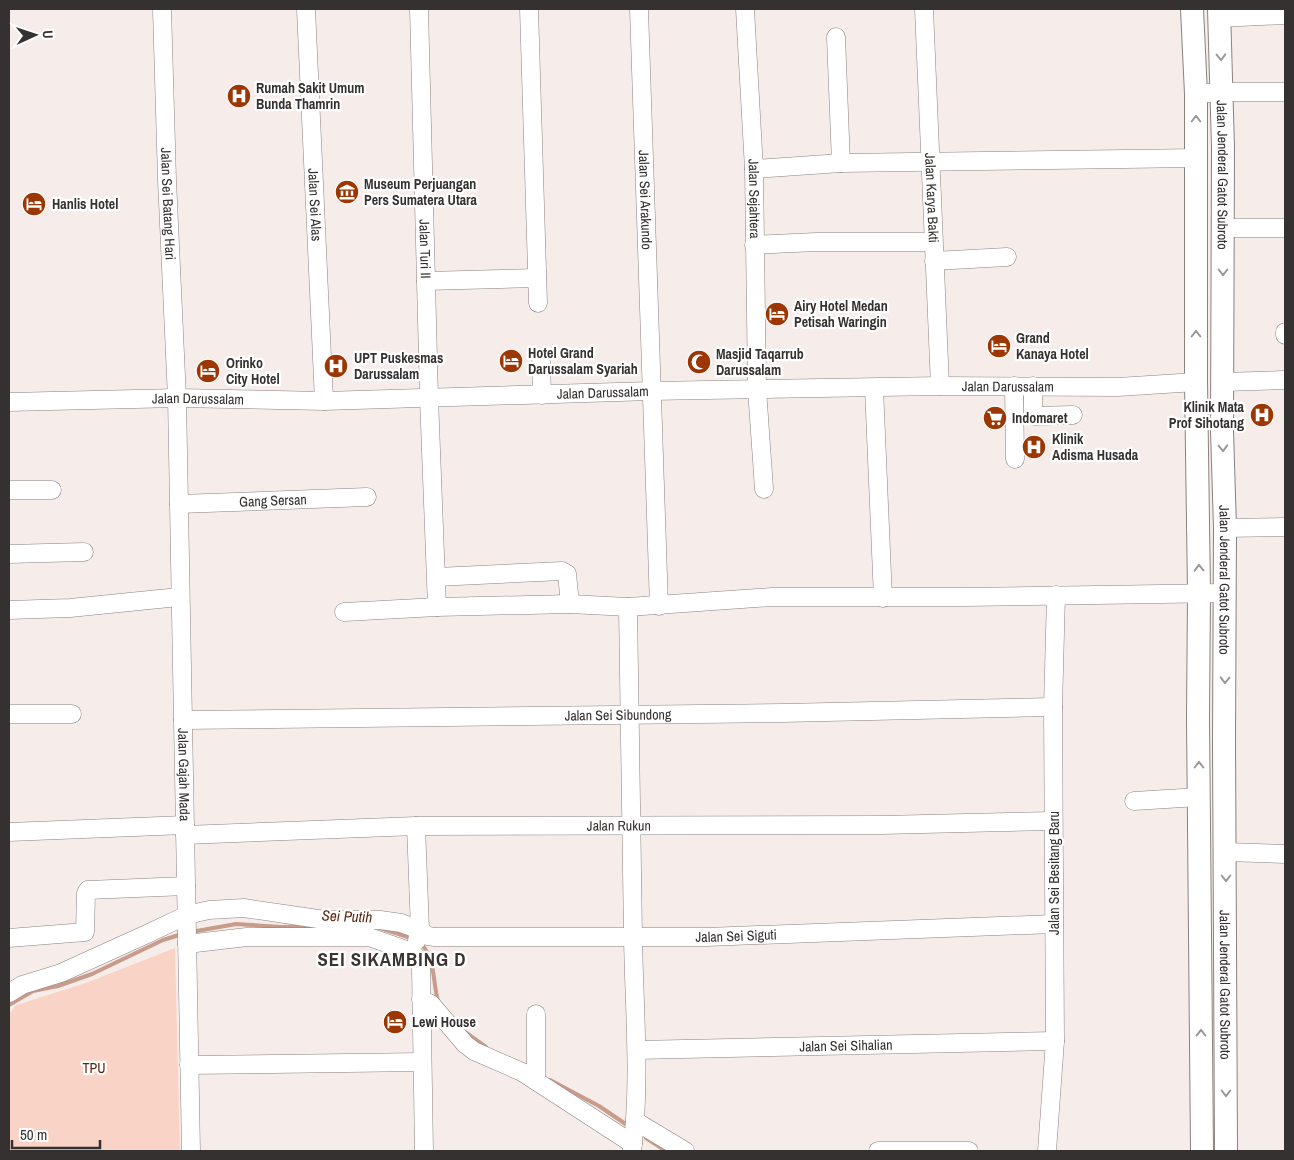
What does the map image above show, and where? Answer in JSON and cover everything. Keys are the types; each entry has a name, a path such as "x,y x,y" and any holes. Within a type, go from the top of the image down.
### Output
{"main road":[{"name":"Jalan Jenderal Gatot Subroto","path":"1192,9 1196,94 1196,382 1202,1151"},
{"name":"Jalan Jenderal Gatot Subroto","path":"1219,14 1222,92 1222,432 1225,528 1226,1151"},
{"path":"1196,382 1223,382"},
{"path":"1200,853 1226,852"}],"street":[{"name":"Jalan Sei Batang Hari","path":"162,9 177,398"},
{"name":"Jalan Sei Alas","path":"306,9 324,401"},
{"name":"Jalan Turi II","path":"419,9 429,398 438,606"},
{"path":"529,9 538,303"},
{"name":"Jalan Sei Arakundo","path":"640,9 659,606"},
{"name":"Jalan Sejahtera","path":"745,9 754,169 757,389 764,489"},
{"name":"Jalan Karya Bakti","path":"924,9 940,386"},
{"path":"1219,14 1285,15"},
{"path":"836,37 841,163"},
{"path":"1196,94 1285,92"},
{"path":"754,169 841,163 1196,158"},
{"path":"1223,228 1285,228"},
{"path":"754,245 816,242 934,242"},
{"path":"934,261 1007,257"},
{"path":"426,281 537,278"},
{"path":"540,362 542,395"},
{"path":"1223,382 1285,380"},
{"name":"Jalan Darussalam","path":"9,402 177,398 324,401 757,389 940,386 1118,387 1196,382"},
{"path":"1014,386 1015,459"},
{"path":"1033,386 1035,416 1073,416"},
{"path":"874,388 883,598"},
{"name":"Jalan Gajah Mada","path":"177,398 179,597 191,1151"},
{"path":"9,490 52,490"},
{"name":"Gang Sersan","path":"179,504 367,497"},
{"path":"1225,528 1285,527"},
{"path":"9,554 84,552"},
{"path":"437,577 562,570 568,574 570,604"},
{"path":"344,612 438,606 570,604 628,607 659,606 772,597 883,598 1224,593"},
{"name":"Jalan Sei Besitang Baru","path":"1047,1151 1055,1040 1053,707 1056,595"},
{"path":"9,610 70,608 179,597"},
{"path":"628,607 633,937 637,1050 634,1136"},
{"name":"Jalan Sei Sibundong","path":"183,720 915,711 1053,707"},
{"path":"9,714 72,714"},
{"path":"1134,801 1199,797"},
{"name":"Jalan Rukun","path":"9,832 416,826 873,825 1053,820"},
{"path":"416,826 416,941 417,958 420,967 424,1151"},
{"path":"1226,852 1285,854"},
{"path":"9,938 86,932 86,892 88,890 186,886"},
{"path":"9,993 22,985 61,973 187,917 209,910 244,908 325,920 380,920 401,923 416,941"},
{"name":"Jalan Sei Siguti","path":"416,941 428,936 707,936 1054,924"},
{"path":"187,942 247,937 369,937 382,940 416,941"},
{"path":"421,999 432,1004 470,1048 522,1072 536,1076 634,1136 685,1151"},
{"path":"536,1014 536,1076"},
{"name":"Jalan Sei Sihalian","path":"637,1050 1055,1040"},
{"path":"189,1065 422,1062"},
{"path":"878,1151 969,1151"}],"green space":[{"name":"TPU","path":"175,948 180,1151 9,1151 9,1014 16,1005 86,983"}],"waterway":[{"name":"Sei Putih","path":"191,932 236,924 281,927 313,926"},
{"name":"Sei Putih","path":"380,928 414,939"},
{"name":"Sei Putih","path":"9,1005 33,991 58,986 92,974 163,940 182,934"},
{"name":"Sei Putih","path":"420,942 429,956 438,1001"},
{"name":"Sei Putih","path":"465,1032 486,1047"},
{"name":"Sei Putih","path":"550,1080 599,1106 630,1127"},
{"name":"Sei Putih","path":"646,1138 666,1151"}],"place":[{"name":"Rumah Sakit Umum Bunda Thamrin","path":"239,96"},
{"name":"Museum Perjuangan Pers Sumatera Utara","path":"347,192"},
{"name":"Hanlis Hotel","path":"34,204"},
{"name":"Airy Hotel Medan Petisah Waringin","path":"777,314"},
{"name":"Grand Kanaya Hotel","path":"999,346"},
{"name":"Hotel Grand Darussalam Syariah","path":"511,361"},
{"name":"Masjid Taqarrub Darussalam","path":"699,362"},
{"name":"UPT Puskesmas Darussalam","path":"336,366"},
{"name":"Orinko City Hotel","path":"208,371"},
{"name":"Klinik Mata Prof Sihotang","path":"1262,415"},
{"name":"Indomaret","path":"995,418"},
{"name":"Klinik Adisma Husada","path":"1034,447"},
{"name":"Lewi House","path":"395,1022"}],"district":[{"name":"SEI SIKAMBING D","path":"392,959"}]}
